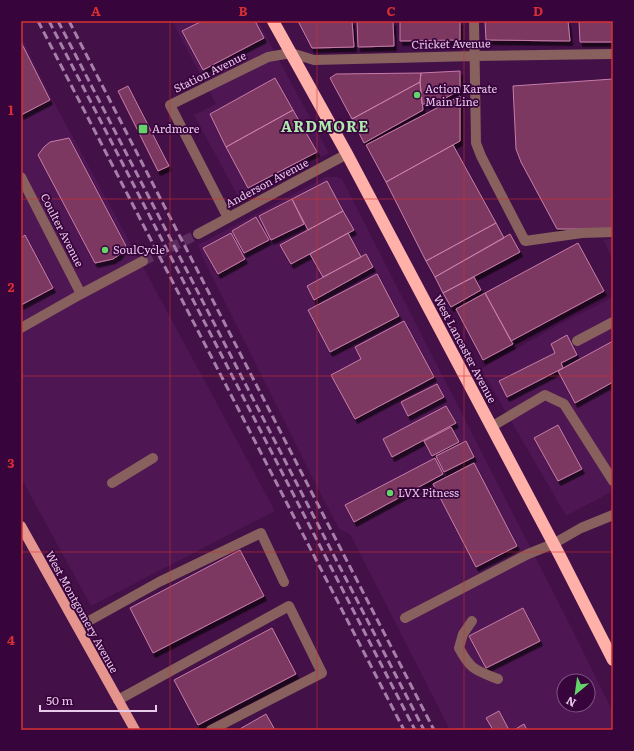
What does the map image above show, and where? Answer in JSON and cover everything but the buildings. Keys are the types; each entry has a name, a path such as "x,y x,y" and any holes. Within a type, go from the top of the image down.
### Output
{"highway":[{"name":"West Lancaster Avenue","path":"273,21 347,154 613,660"}],"main road":[{"name":"West Montgomery Avenue","path":"21,526 134,730"}],"street":[{"path":"474,21 476,143 481,156 525,241 582,233 613,232"},
{"name":"Cricket Avenue","path":"291,53 314,60 613,54"},
{"name":"Station Avenue","path":"228,218 170,105 268,57 291,53"},
{"name":"Anderson Avenue","path":"198,234 347,154"},
{"name":"Coulter Avenue","path":"21,177 81,294"},
{"path":"21,328 143,261"},
{"path":"577,341 613,322"},
{"path":"491,427 545,396 564,404 613,481"},
{"path":"112,483 153,458"},
{"path":"405,618 522,557 553,544 581,528 613,515"},
{"path":"78,627 159,582 261,533 284,582"},
{"path":"118,700 289,606 322,673 211,730"},
{"path":"472,621 462,634 459,648 468,664 479,672 498,679"}],"shaded area":[{"path":"172,21 258,21 329,153 240,200 194,115 216,104"},
{"path":"21,36 49,93 275,511 91,606 21,478"},
{"path":"325,177 337,177 342,179 594,673 556,673 556,713 596,713 596,678 613,712 613,730 450,730 350,534 339,529 202,256 198,245"},
{"path":"613,238 613,259 603,240"},
{"path":"613,297 613,491 566,516 481,369 556,326"}],"tunnel":[{"path":"143,261 198,234"}],"railway":[{"path":"38,21 404,730"},
{"path":"49,21 415,730"},
{"path":"58,21 424,730"},
{"path":"69,21 434,730"}],"place":[{"name":"Action Karate Main Line","path":"417,95"},
{"name":"Ardmore","path":"143,129"},
{"name":"SoulCycle","path":"105,250"},
{"name":"LVX Fitness","path":"390,493"}],"district":[{"name":"ARDMORE","path":"325,127"}]}
